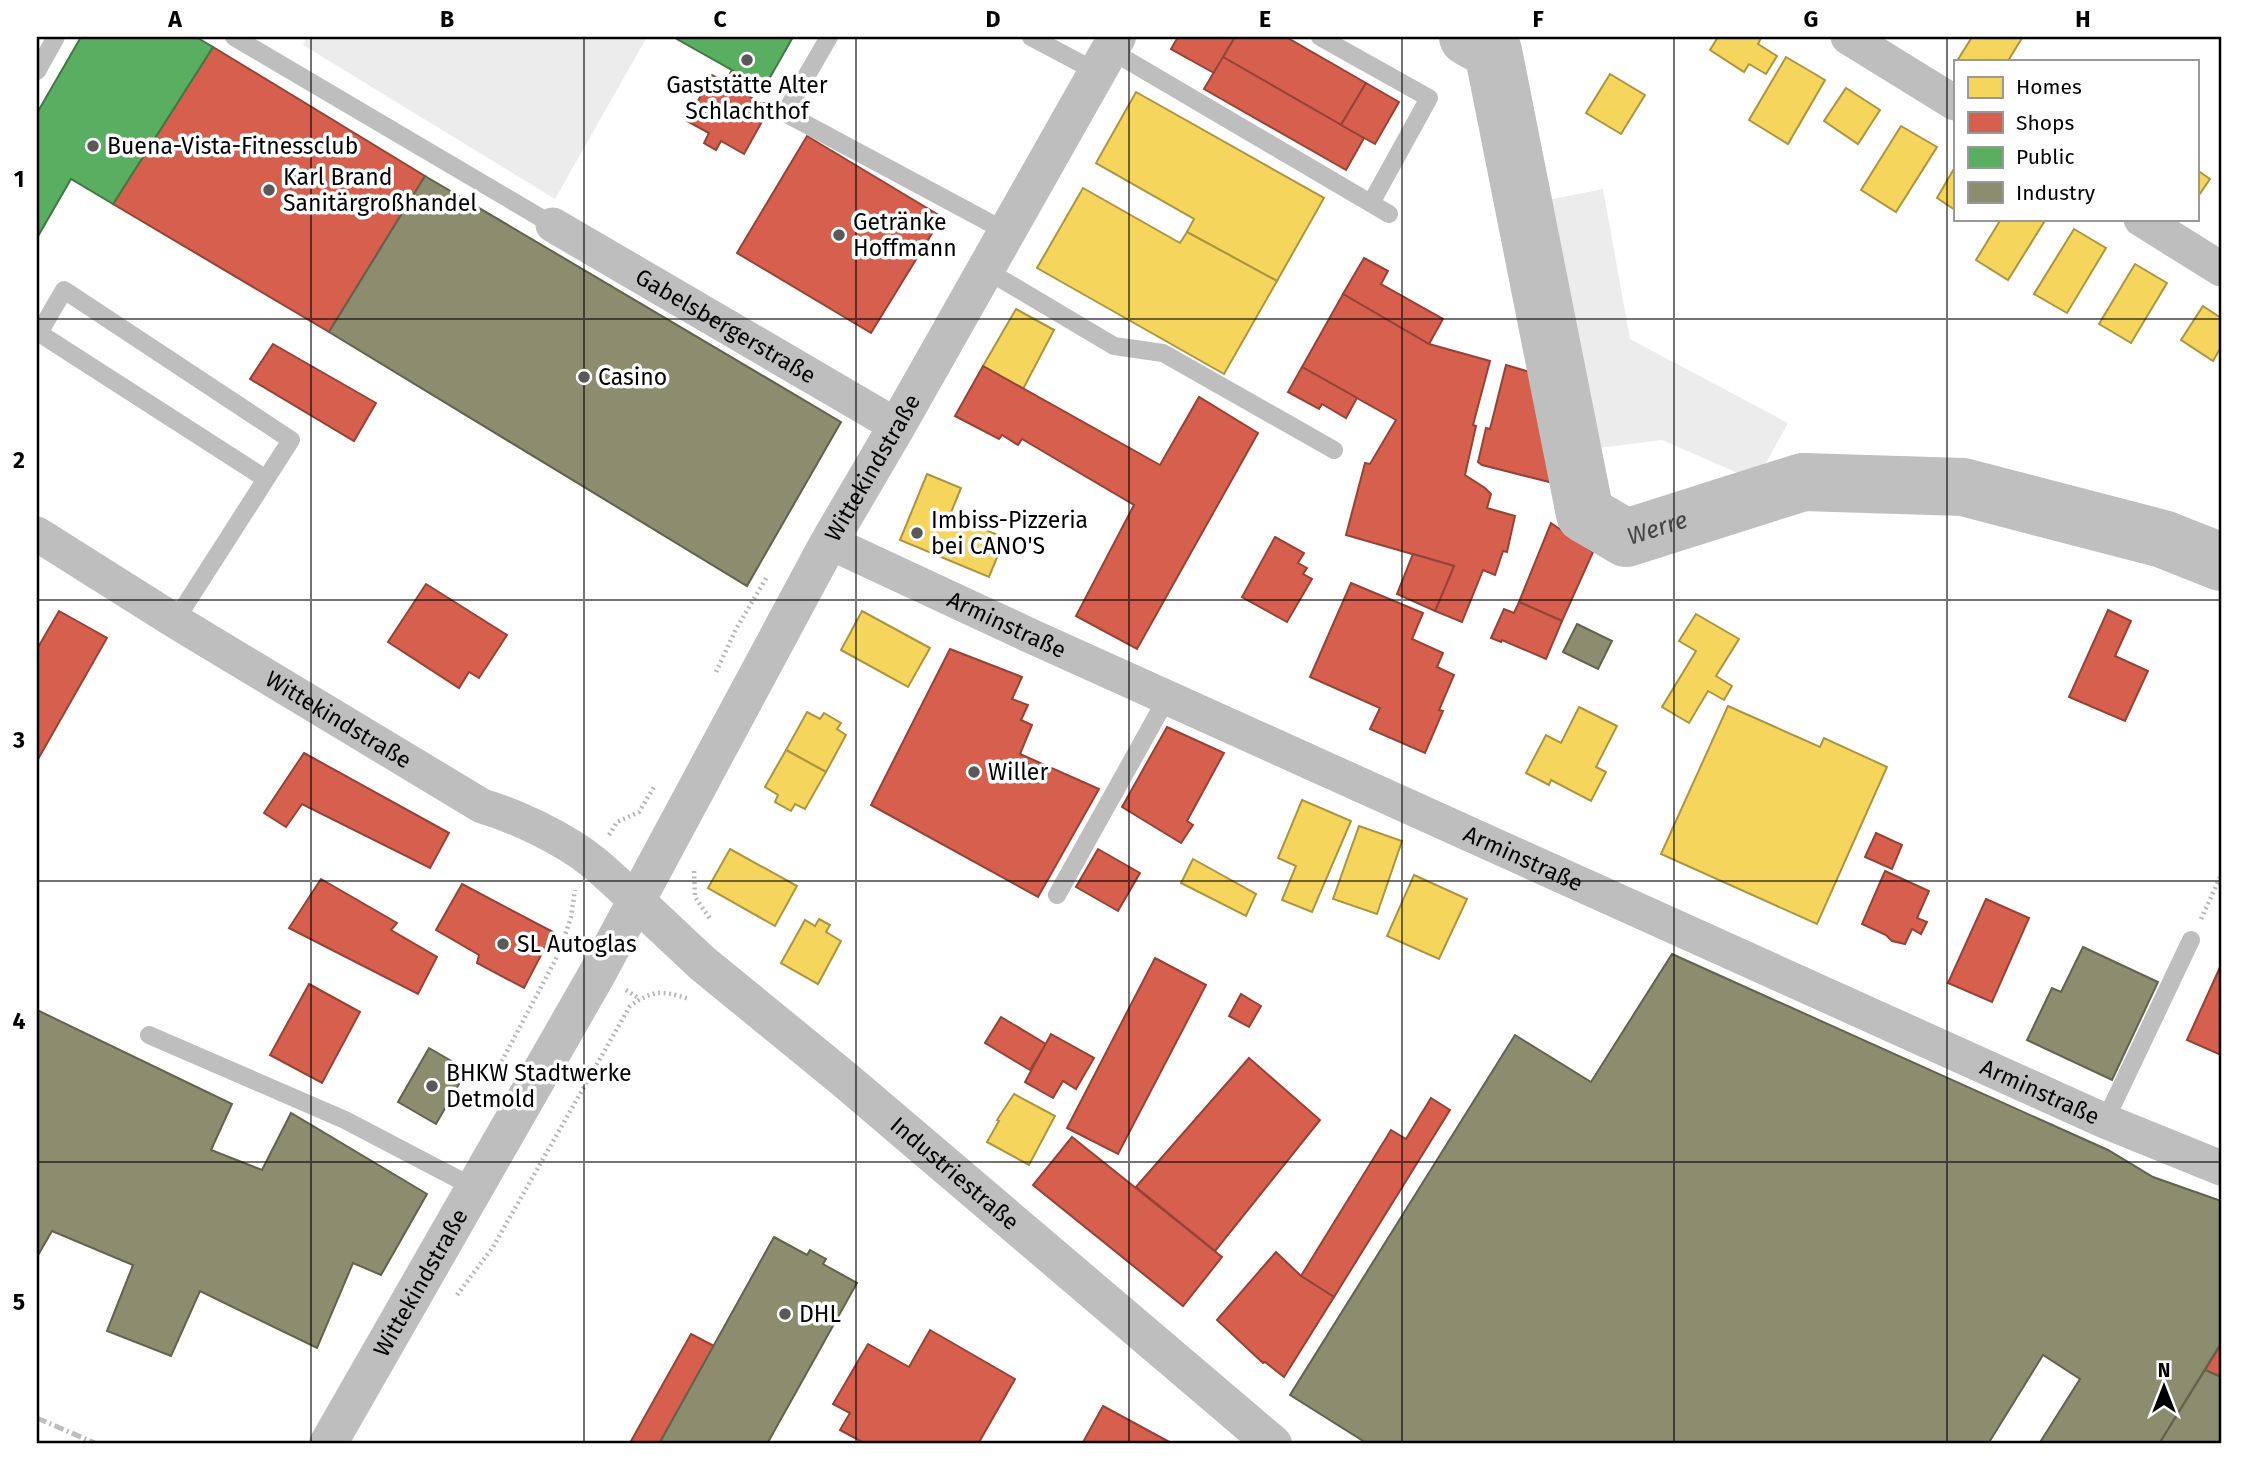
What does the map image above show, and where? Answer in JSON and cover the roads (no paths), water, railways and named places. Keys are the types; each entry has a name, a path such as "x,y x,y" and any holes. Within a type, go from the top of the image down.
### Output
{"street":[{"path":"1848,37 1954,102"},
{"name":"Wittekindstraße","path":"328,1444 637,902 829,542 1108,53"},
{"path":"2143,220 2221,269"},
{"name":"Gabelsbergerstraße","path":"552,225 897,426"},
{"name":"Wittekindstraße","path":"37,534 174,621 482,806 506,813 576,850 593,861 637,902"},
{"name":"Arminstraße","path":"829,542 1167,698 2105,1121 2221,1168"},
{"name":"Industriestraße","path":"637,902 702,963 844,1079 1273,1444"}],"lane":[{"path":"37,71 56,37"},
{"path":"234,37 552,225"},
{"path":"829,37 785,113 1007,232"},
{"path":"1031,37 1108,53 1390,214"},
{"path":"1320,37 1429,98 1371,202"},
{"path":"986,270 1114,346 1163,353 1334,450"},
{"path":"174,621 266,479 291,440 64,290 39,333 266,479"},
{"path":"1057,895 1167,698"},
{"path":"2105,1121 2191,940"},
{"path":"149,1035 345,1119 475,1188"}],"waterway":[{"name":"Werre","path":"1468,37 1493,51 1585,514 1626,538 1803,482 1963,487 2163,539 2221,562"}],"railway":[{"path":"37,1418 97,1444"}],"place":[{"name":"Gaststätte Alter Schlachthof","path":"747,60"},
{"name":"Buena-Vista-Fitnessclub","path":"93,146"},
{"name":"Karl Brand Sanitärgroßhandel","path":"269,190"},
{"name":"Getränke Hoffmann","path":"839,235"},
{"name":"Casino","path":"584,377"},
{"name":"Imbiss-Pizzeria bei CANO'S","path":"917,533"},
{"name":"Willer","path":"974,772"},
{"name":"SL Autoglas","path":"503,944"},
{"name":"BHKW Stadtwerke Detmold","path":"432,1086"},
{"name":"DHL","path":"785,1314"}]}
